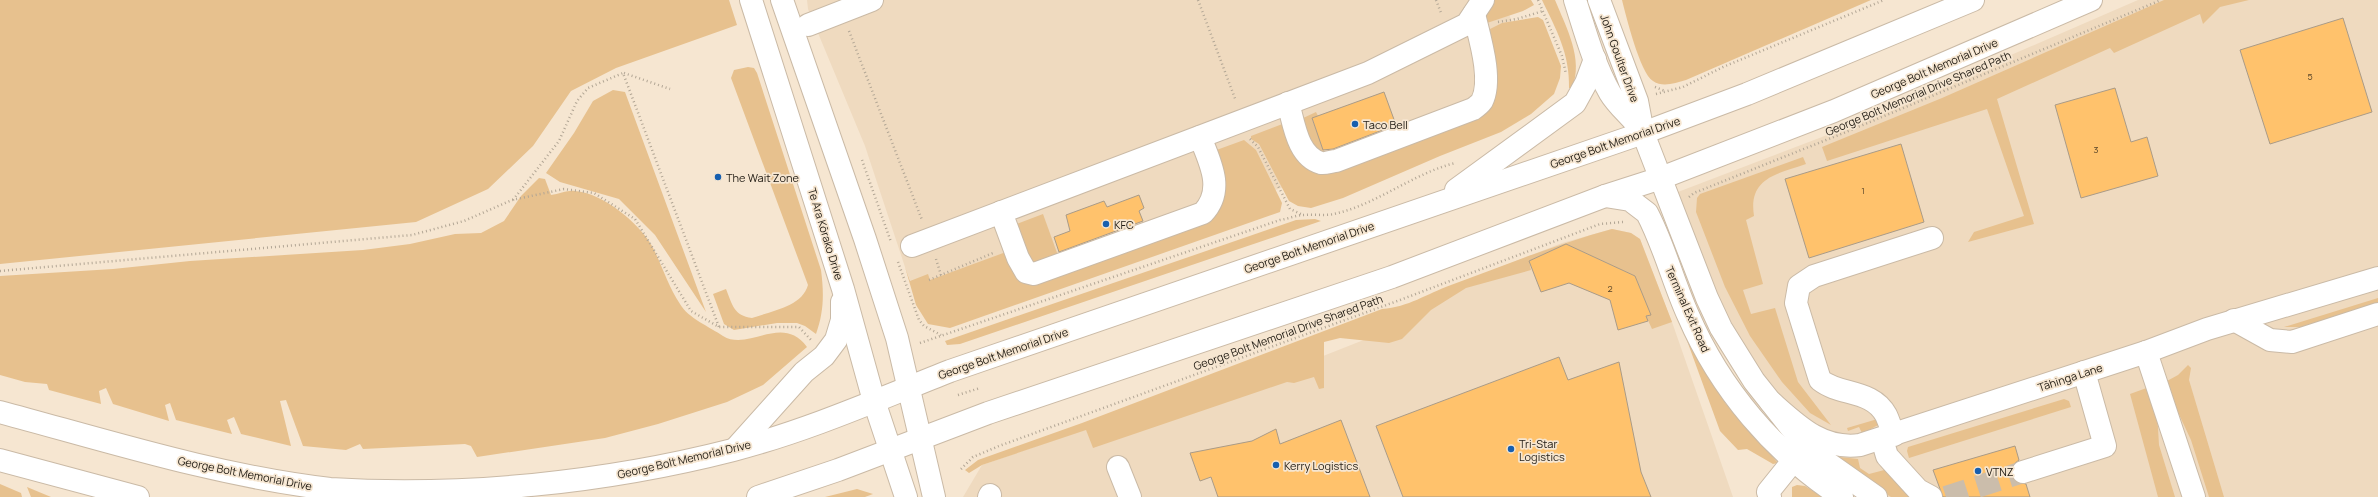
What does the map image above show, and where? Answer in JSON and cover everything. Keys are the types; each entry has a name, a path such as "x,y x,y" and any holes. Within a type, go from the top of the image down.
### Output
{"main road":[{"name":"Te Ara Kōrako Drive","path":"751,0 843,289 874,401 906,497"},
{"path":"782,0 865,239 897,338 934,497"},
{"path":"808,25 872,0"},
{"name":"John Goulter Drive","path":"1575,0 1595,59 1610,93 1643,133"},
{"name":"John Goulter Drive","path":"1599,0 1637,101 1643,133"},
{"name":"George Bolt Memorial Drive","path":"0,412 209,467 331,489 460,493 521,489 639,470 735,449 874,401 950,371 1643,133 1746,94 1973,0"},
{"name":"George Bolt Memorial Drive","path":"758,497 891,450 920,438 1392,277 1605,196 1661,178 1834,111 2091,0"},
{"path":"1288,104 1300,143 1307,155 1322,163 1336,161 1473,109 1482,102 1486,86 1478,7"},
{"path":"921,243 1368,73 1423,48 1467,24 1478,7"},
{"path":"1437,203 1575,103 1586,83 1595,59"},
{"name":"Terminal Exit Road","path":"1643,133 1707,298 1721,328 1754,381 1804,444 1822,459 1876,497"},
{"path":"1001,212 1018,258 1026,272 1034,274 1203,213 1209,207 1215,192 1215,176 1200,137"},
{"name":"Terminal Exit Road","path":"1605,196 1630,200 1647,213 1687,314 1714,367 1754,421 1793,461 1842,497"},
{"path":"1931,497 1918,490 1887,456 1888,437 1886,414 1875,401 1863,396 1829,387 1820,380 1796,303 1799,286 1814,276 1932,238"},
{"name":"Tāhinga Lane","path":"1771,402 1800,428 1816,438 1830,444 1855,445 1888,437 2146,352 2207,328 2378,278"},
{"path":"735,449 804,372 824,356 836,340 842,320 843,289"},
{"path":"2234,320 2270,340 2292,342 2378,314"},
{"path":"2146,352 2194,497"},
{"path":"2023,472 2106,446 2084,372"},
{"path":"0,460 102,492 138,497"},
{"path":"1769,495 1793,461"},
{"path":"1118,467 1130,497"}],"path":[{"path":"1198,0 1252,142 1258,147 1290,209 1303,215"},
{"path":"1538,0 1565,66"},
{"path":"1637,101 1677,90 1723,67 1884,0"},
{"name":"George Bolt Memorial Drive Shared Path","path":"1685,199 1694,193 1861,126 2161,0"},
{"path":"842,12 921,243 941,275"},
{"path":"624,73 719,327"},
{"path":"512,200 559,141 581,97 588,88 624,73 670,89"},
{"path":"0,271 412,235 464,221 512,200 564,189 594,193 635,220 691,311 719,327 799,327 813,341"},
{"path":"937,337 1280,220 1303,215 1334,214 1394,191"},
{"name":"George Bolt Memorial Drive Shared Path","path":"961,468 973,457 999,446 1400,300 1600,224 1617,224 1625,221"},
{"path":"958,395 980,388"}],"shaded area":[{"path":"0,0 729,0 737,25 616,68 571,91 533,146 488,189 416,222 0,264"},
{"path":"807,0 1504,0 1514,28 1490,111 925,319 905,267 865,146 808,9"},
{"path":"1494,0 1531,0 1534,5 1523,11 1487,23 1483,19"},
{"path":"1542,0 1555,0 1572,43 1576,66 1572,88 1569,88 1569,76 1565,53"},
{"path":"1622,0 1871,0 1686,80 1665,85 1653,81 1643,67 1634,44"},
{"path":"2138,0 2378,0 2378,497 1872,497 1777,427 1750,397 1710,334 1693,297 1657,200 1822,137"},
{"path":"2164,0 2249,0 2220,7 2203,24 2200,14 2114,53 2110,48 1997,99 2034,224 1968,242 1974,232 2024,216 1987,109 1827,161 1822,147 1942,98"},
{"path":"1538,17 1543,20 1561,66 1560,78 1554,94 1531,114 1501,132 1440,156 1343,198 1311,208 1298,206 1289,201 1259,144 1251,139 1251,136 1285,123 1305,164 1481,111 1484,32 1502,23"},
{"path":"748,67 754,68 757,73 821,270 823,302 821,318 816,334 805,326 797,323 777,323 734,330 724,324 713,294 726,289 737,312 746,317 752,318 793,303 805,292 808,285 731,78 734,70"},
{"path":"613,90 625,92 706,312 655,235 619,199 560,182 546,173 574,133 593,101"},
{"path":"1316,112 1318,116 1312,119 1325,155 1316,151 1299,120"},
{"path":"1244,140 1256,150 1282,203 1280,212 950,328 928,324 916,305 905,267 910,281 928,274 930,280 1006,252 1014,271 1206,218 1211,152"},
{"path":"1803,157 1806,164 1775,175 1760,185 1756,193 1753,203 1754,216 1746,220 1763,284 1743,290 1751,314 1775,308 1798,382 1831,425 1810,413 1782,382 1750,336 1725,287 1696,212 1697,198 1700,194"},
{"path":"539,178 545,179 551,195 572,191 586,193 608,203 629,219 646,237 652,246 680,304 688,314 700,322 723,336 733,340 744,340 776,333 787,333 797,337 807,347 763,385 727,402 658,424 605,438 477,457 471,446 465,444 363,449 360,444 346,450 303,446 286,400 280,401 291,446 241,434 234,417 227,420 232,434 176,420 170,403 165,405 169,421 113,404 106,388 99,391 101,404 49,390 47,384 25,382 0,375 0,276 113,269 190,261 363,250 410,244 455,234 481,233 504,221 521,196"},
{"path":"1043,214 1060,261 1035,268 1009,227"},
{"path":"1315,219 1321,221 960,344 947,345 945,341 1296,220"},
{"path":"1612,229 1631,233 1640,239 1672,322 1733,497 963,497 982,465 1086,429 1093,447 1389,330 1493,270 1562,243"},
{"path":"1612,229 1631,233 1640,239 1672,322 1652,329 1646,316 1650,315 1635,276 1566,244 1529,261 1531,270 1466,288 1431,310 1402,339 1389,343 1340,338 1324,342 1324,388 1319,389 1314,377 1294,383 1287,382 1093,448 1086,430 982,465 969,473 965,470 978,460 1082,423 1382,309 1401,306 1531,255"},
{"path":"2378,298 2378,305 2304,327 2284,327"},
{"path":"1682,327 1726,404 1778,463 1773,464 1747,449 1738,450 1720,431"},
{"path":"2188,365 2191,368 2189,380 2224,497 2209,497 2191,440 2176,408 2167,381 2178,375"},
{"path":"2152,386 2156,395 2159,445 2175,497 2158,497 2130,394"},
{"path":"2064,399 2069,401 2071,407 1909,458 1907,451 1908,447"},
{"path":"1881,418 1879,425 1862,433 1859,427 1848,431 1847,428"},
{"path":"1840,457 1858,459 1860,468 1869,474 1892,468 1910,497 1891,497 1838,462"},
{"path":"0,484 21,493 22,497 0,497"},
{"path":"1797,485 1805,486 1823,497 1792,497 1792,487"},
{"path":"27,487 51,497 31,497"},
{"path":"857,489 873,494 865,497 825,497"}],"building":[{"path":"2343,18 2372,112 2270,144 2240,50"},
{"path":"2115,88 2131,142 2147,137 2158,176 2081,198 2055,105"},
{"name":"Taco Bell","path":"1384,92 1396,125 1333,149 1323,150 1312,118"},
{"path":"1901,144 1924,222 1809,258 1785,179"},
{"name":"KFC","path":"1139,195 1144,208 1139,211 1143,221 1059,252 1054,237 1070,231 1066,215 1104,201 1107,207"},
{"path":"1566,244 1635,276 1651,315 1646,316 1648,321 1618,330 1610,300 1569,283 1541,292 1529,261"},
{"name":"Tri-Star Logistics","path":"1559,357 1568,380 1619,362 1641,472 1651,497 1403,497 1376,426"},
{"name":"Kerry Logistics","path":"1341,420 1370,497 1218,497 1211,477 1200,481 1190,453 1252,441 1276,429 1280,444"},
{"name":"VTNZ","path":"2015,446 2019,460 2014,464 2011,475 2015,481 2026,484 2030,497 1943,497 1933,470"}],"tunnel":[{"path":"1946,497 2023,472"}],"place":[{"name":"Taco Bell","path":"1355,124"},
{"name":"The Wait Zone","path":"718,177"},
{"name":"KFC","path":"1106,224"},
{"name":"Tri-Star Logistics","path":"1511,449"},
{"name":"Kerry Logistics","path":"1276,465"},
{"name":"VTNZ","path":"1978,471"}]}
